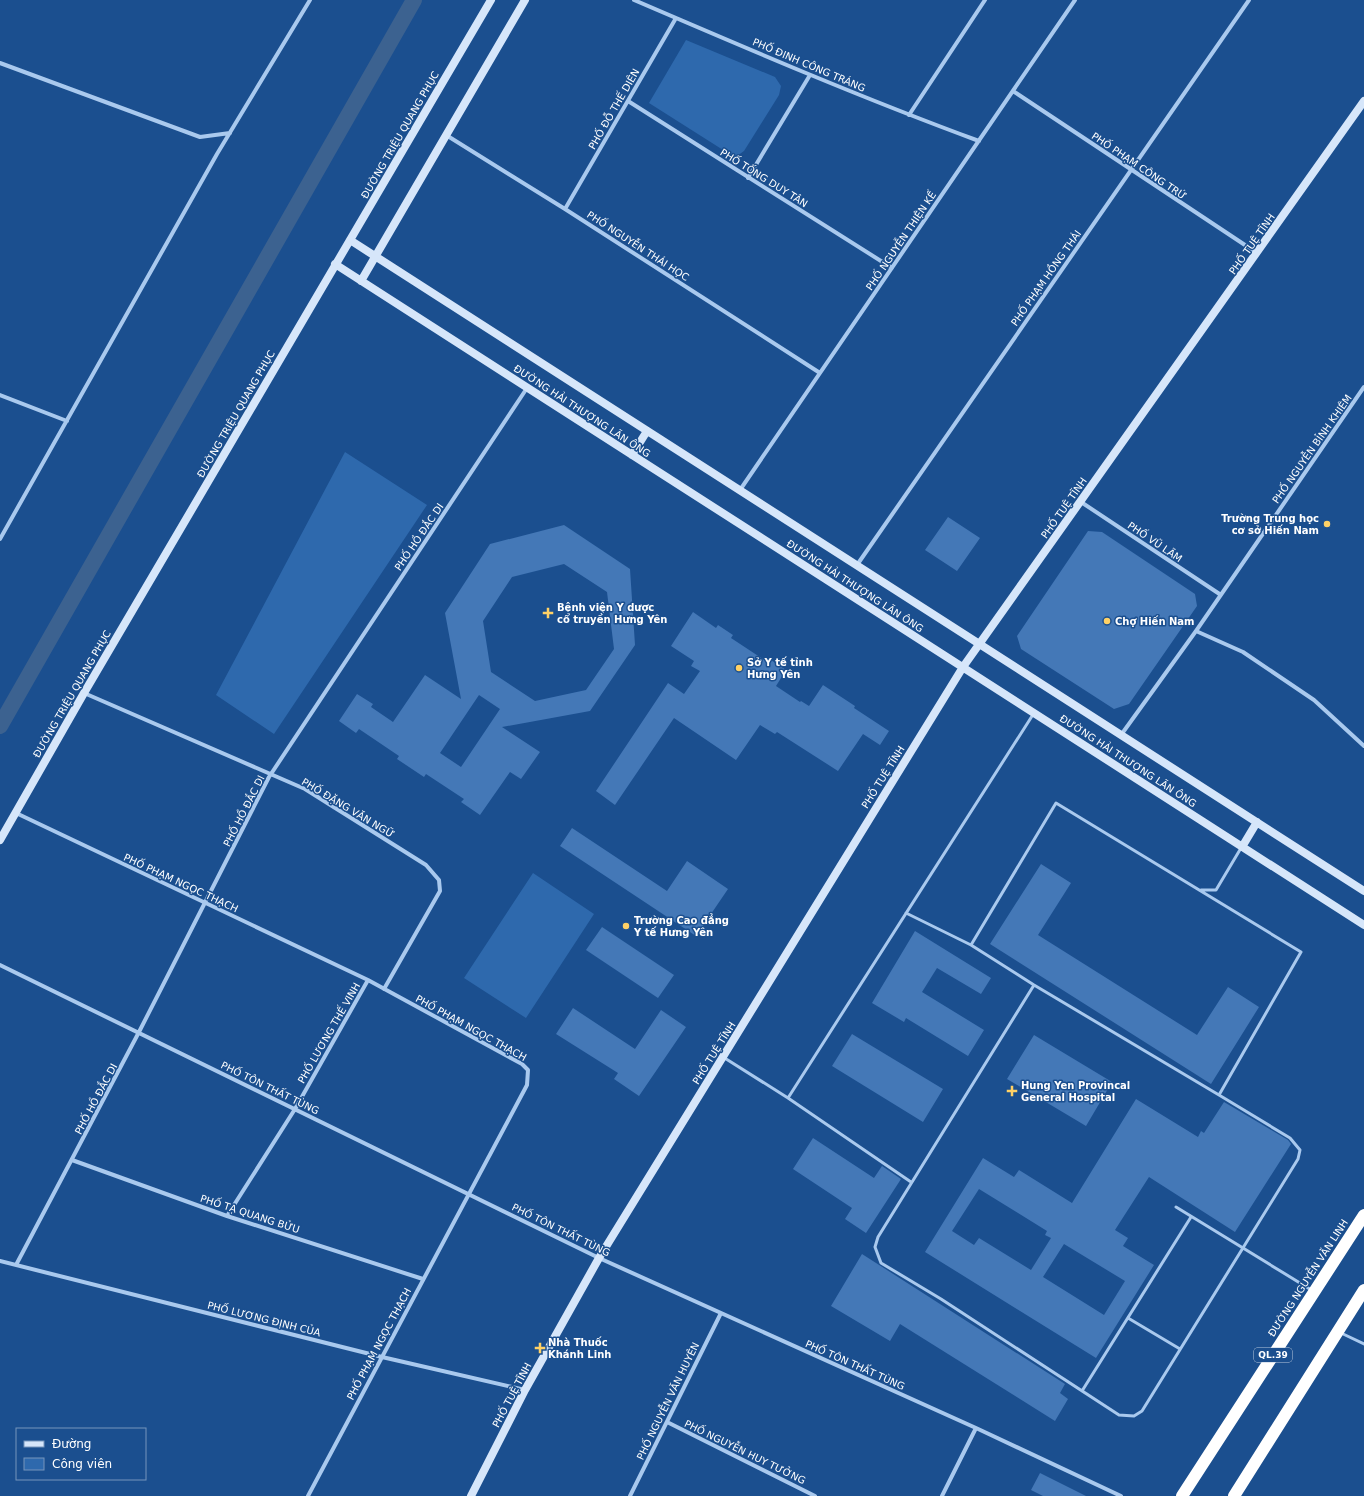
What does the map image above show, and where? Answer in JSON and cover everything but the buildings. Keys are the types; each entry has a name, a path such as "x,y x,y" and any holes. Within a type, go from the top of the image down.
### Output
{"highway":[{"name":"ĐƯỜNG NGUYỄN VĂN LINH","path":"1182,1496 1364,1215"},
{"path":"1234,1496 1364,1290"}],"street":[{"path":"0,539 230,133 310,0"},
{"name":"ĐƯỜNG TRIỆU QUANG PHỤC","path":"0,840 84,693 491,0"},
{"path":"361,281 525,0"},
{"name":"PHỐ ĐINH CÔNG TRÁNG","path":"634,0 810,75 908,115 979,141"},
{"path":"908,115 985,0"},
{"name":"PHỐ NGUYỄN THIỆN KẾ","path":"740,490 1075,0"},
{"name":"PHỐ PHẠM HỒNG THÁI","path":"857,565 1249,0"},
{"name":"PHỐ ĐỖ THẾ DIÊN","path":"566,209 676,18"},
{"path":"0,63 200,137 230,133"},
{"path":"748,178 810,75"},
{"name":"PHỐ PHẠM CÔNG TRỨ","path":"1013,90 1257,254"},
{"name":"PHỐ TỐNG DUY TÂN","path":"628,101 892,268"},
{"name":"PHỐ TUỆ TĨNH","path":"471,1496 525,1390 599,1258 963,667 1364,101"},
{"name":"PHỐ NGUYỄN THÁI HỌC","path":"446,135 566,209 820,373"},
{"name":"ĐƯỜNG HẢI THƯỢNG LÃN ÔNG","path":"350,240 1364,891"},
{"name":"ĐƯỜNG HẢI THƯỢNG LÃN ÔNG","path":"335,264 1364,925"},
{"name":"PHỐ NGUYỄN BỈNH KHIÊM","path":"1121,735 1196,632 1364,387"},
{"name":"PHỐ HỒ ĐẮC DI","path":"16,1265 139,1032 272,774 527,388"},
{"path":"0,394 67,421"},
{"path":"632,455 647,431"},
{"name":"PHỐ VŨ LÃM","path":"1081,502 1220,595"},
{"path":"1196,632 1243,652 1314,700 1364,746"},
{"name":"PHỐ ĐẶNG VĂN NGỮ","path":"84,693 305,789 430,868 439,880 440,891 384,989"},
{"name":"PHỐ PHẠM NGỌC THẠCH","path":"15,813 368,980 522,1064 528,1070 527,1085 308,1496"},
{"path":"1242,847 1257,822"},
{"name":"PHỐ TÔN THẤT TÙNG","path":"0,965 599,1258 976,1428 1121,1496"},
{"name":"PHỐ LƯƠNG THẾ VINH","path":"227,1216 295,1109 368,980"},
{"name":"PHỐ TẠ QUANG BỬU","path":"72,1160 227,1216 423,1279"},
{"name":"PHỐ LƯƠNG ĐỊNH CỦA","path":"0,1261 525,1390"},
{"name":"PHỐ NGUYỄN VĂN HUYÊN","path":"630,1496 721,1313"},
{"name":"PHỐ NGUYỄN HUY TƯỞNG","path":"667,1422 816,1496"},
{"path":"942,1496 976,1428"}],"lane":[{"path":"788,1098 1034,713"},
{"path":"971,945 1056,803 1301,952 1218,1094"},
{"path":"1200,890 1216,890 1242,847"},
{"path":"906,913 971,945 1034,985 1290,1138 1300,1150 1298,1159 1142,1411 1134,1416 1119,1415 941,1299 882,1263 875,1247 878,1237 911,1182 1034,985"},
{"path":"723,1057 788,1098 911,1182"},
{"path":"1176,1207 1314,1292"},
{"path":"1082,1392 1191,1217"},
{"path":"1128,1318 1180,1349"},
{"path":"1338,1331 1364,1344"}],"green space":[{"path":"686,40 775,77 781,86 779,95 744,151 737,156 731,155 649,103"},
{"path":"345,452 427,505 274,734 216,695"},
{"path":"533,873 594,914 526,1018 464,978"}],"waterway":[{"path":"0,726 414,0"}],"place":[{"name":"Trường Trung học cơ sở Hiến Nam","path":"1327,524"},
{"name":"Bệnh viện Y dược cổ truyền Hưng Yên","path":"548,613"},
{"name":"Chợ Hiến Nam","path":"1107,621"},
{"name":"Sở Y tế tỉnh Hưng Yên","path":"739,668"},
{"name":"Trường Cao đẳng Y tế Hưng Yên","path":"626,926"},
{"name":"Hung Yen Provincal General Hospital","path":"1012,1091"},
{"name":"Nhà Thuốc Khánh Linh","path":"540,1348"}]}
